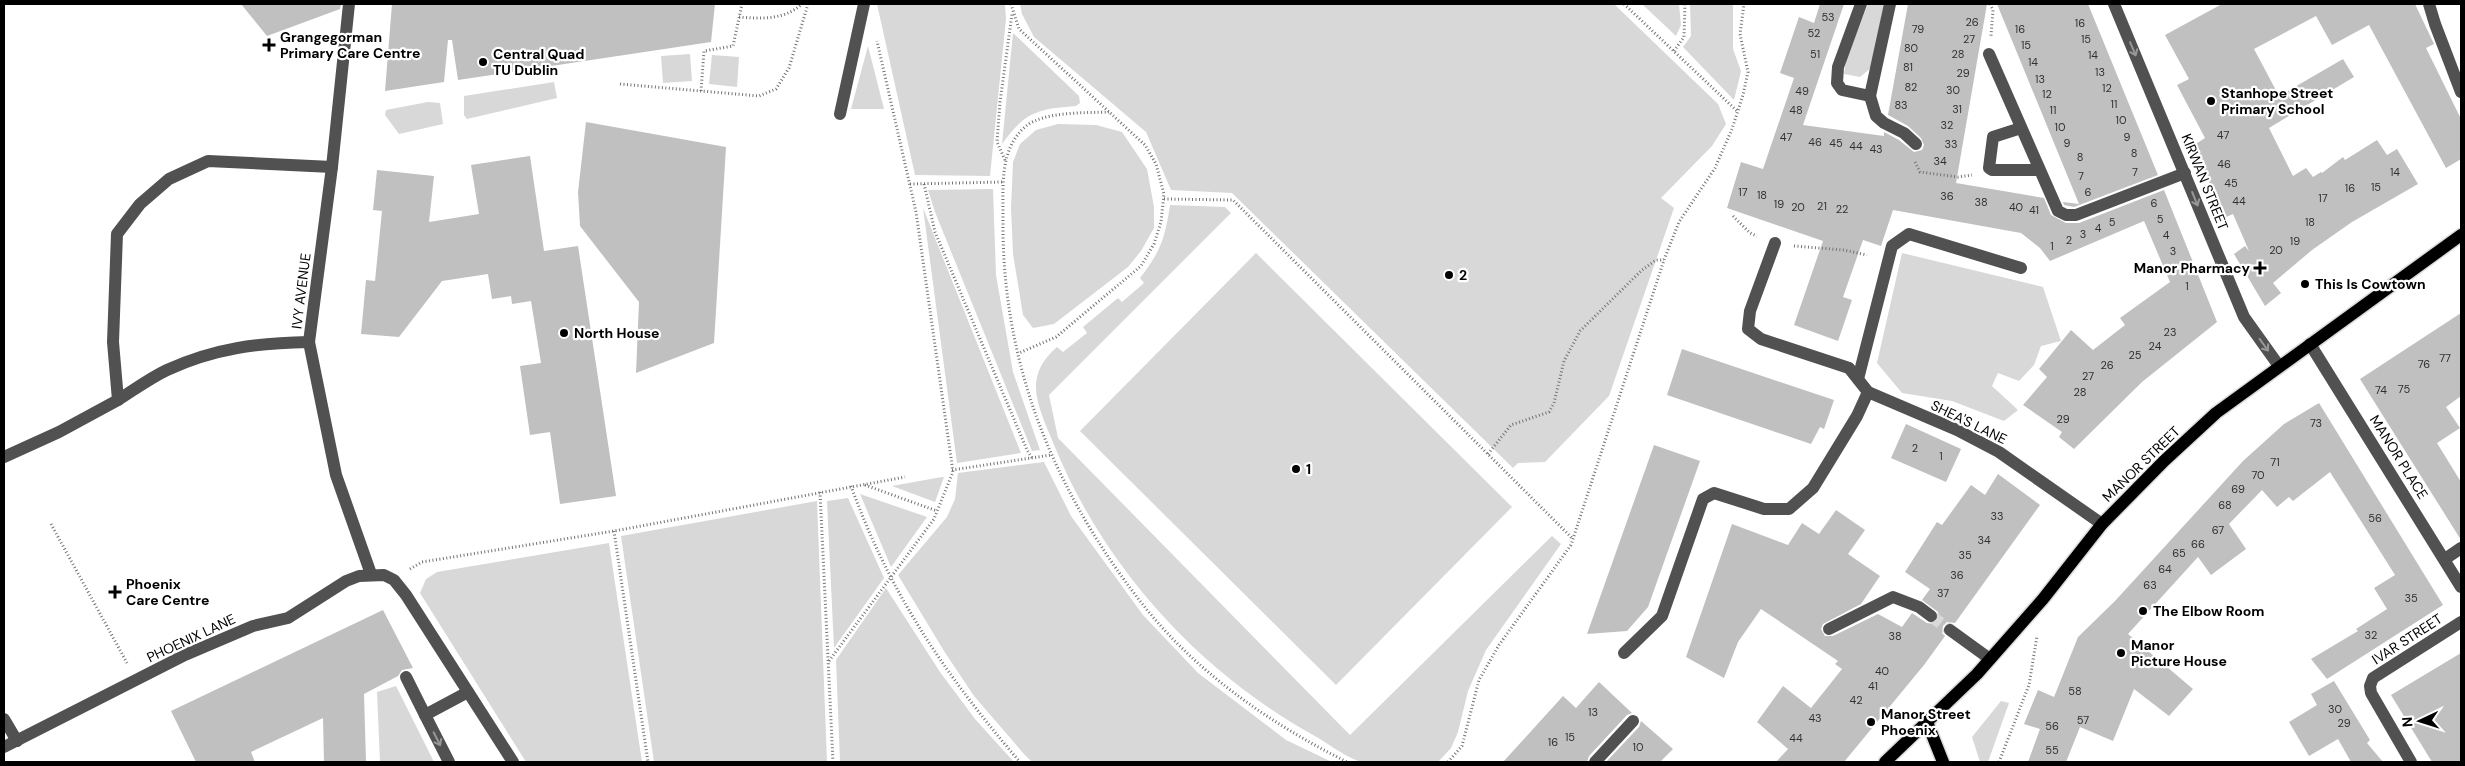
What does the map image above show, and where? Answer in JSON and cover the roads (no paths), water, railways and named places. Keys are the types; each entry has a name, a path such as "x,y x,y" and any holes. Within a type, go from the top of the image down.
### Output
{"main road":[{"name":"MANOR STREET","path":"1885,762 1990,660 2043,599 2102,524 2164,460 2216,414 2279,366 2461,234"},
{"path":"1927,722 1943,762"}],"street":[{"name":"IVY AVENUE","path":"349,4 332,167 309,342 336,475 371,574"},
{"path":"840,114 864,4"},
{"path":"1862,4 1838,67 1837,83 1842,90 1870,96"},
{"path":"1890,4 1870,96 1876,116 1884,123 1904,133 1916,144"},
{"name":"KIRWAN STREET","path":"2114,4 2244,317 2279,366"},
{"path":"2429,4 2461,92"},
{"path":"1989,54 2058,211 2066,215 2076,215 2185,173"},
{"path":"2021,128 1993,137 1989,168 1992,170 2039,170"},
{"path":"118,400 113,342 117,234 140,204 169,179 208,161 332,167"},
{"path":"1858,379 1892,246 1909,234 2020,268"},
{"name":"SHEA'S LANE","path":"1775,244 1750,311 1748,330 1761,339 1850,368 1868,392 1957,430 1999,452 2102,524"},
{"path":"4,457 59,432 118,400 166,370 223,349 270,342 309,342"},
{"name":"MANOR PLACE","path":"2310,344 2461,587"},
{"path":"1624,654 1662,616 1703,499 1714,493 1764,509 1789,510 1813,488 1857,416 1868,392"},
{"path":"2445,559 2461,548"},
{"path":"371,574 384,575 394,580 425,622 513,762"},
{"name":"PHOENIX LANE","path":"4,747 136,682 185,655 234,633 288,618 346,581 371,574"},
{"path":"1830,629 1893,597 1919,607 1931,616"},
{"name":"IVAR STREET","path":"2411,762 2371,693 2370,686 2373,678 2461,622"},
{"path":"1950,630 1990,660"},
{"path":"406,677 424,716 449,762"},
{"path":"424,716 468,692"},
{"path":"4,719 17,741"},
{"path":"1596,762 1633,721"}],"tunnel":[{"path":"1931,616 1950,630"}],"place":[{"name":"Grangegorman Primary Care Centre","path":"269,45"},
{"name":"Central Quad TU Dublin","path":"483,62"},
{"name":"Stanhope Street Primary School","path":"2211,101"},
{"name":"Manor Pharmacy","path":"2260,268"},
{"name":"2","path":"1449,275"},
{"name":"This Is Cowtown","path":"2305,284"},
{"name":"North House","path":"564,333"},
{"name":"1","path":"1296,469"},
{"name":"Phoenix Care Centre","path":"115,592"},
{"name":"The Elbow Room","path":"2143,611"},
{"name":"Manor Picture House","path":"2121,653"},
{"name":"Manor Street Phoenix","path":"1871,722"}]}
